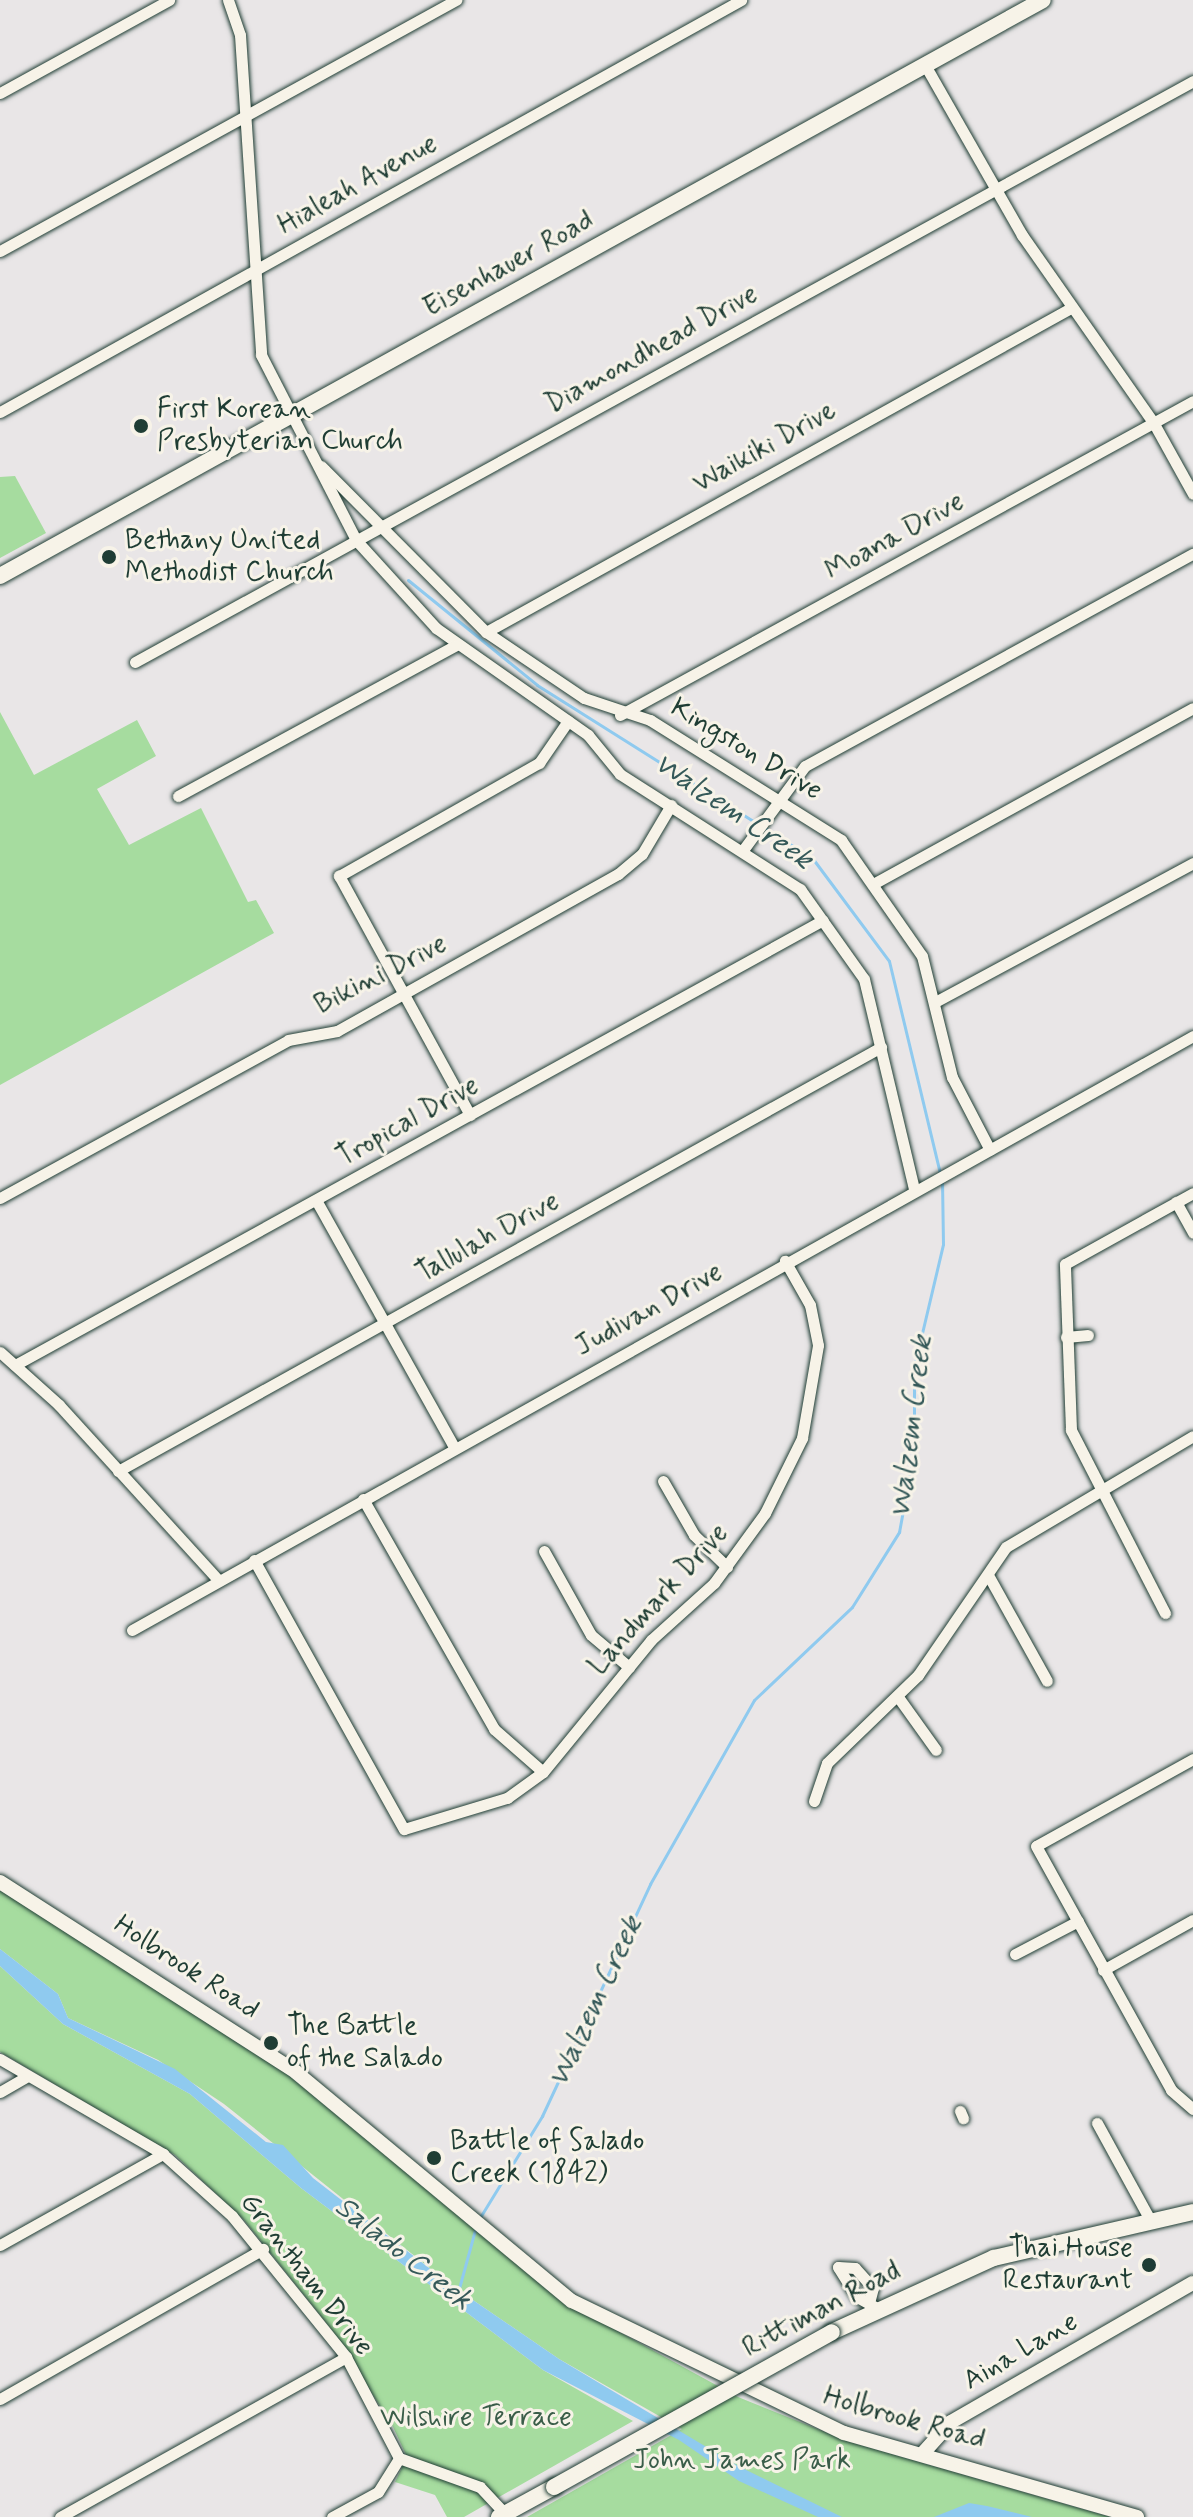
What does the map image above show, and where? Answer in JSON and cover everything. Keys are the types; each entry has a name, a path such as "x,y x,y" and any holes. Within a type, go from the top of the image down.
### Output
{"main road":[{"name":"Eisenhauer Road","path":"0,576 925,65 1017,6 1043,0"},
{"name":"Rittiman Road","path":"502,2515 832,2332 873,2303 994,2258 1193,2212"}],"street":[{"path":"0,93 169,0"},
{"name":"Kingston Drive","path":"228,0 240,35 247,117 252,271 261,355 289,416 356,540 390,585 456,645 568,721 620,774 800,889 864,979 914,1189"},
{"path":"0,251 456,0"},
{"name":"Hialeah Avenue","path":"0,412 741,0"},
{"path":"925,65 995,190 1069,309 1153,422 1193,494"},
{"name":"Diamondhead Drive","path":"135,662 1193,81"},
{"name":"Waikiki Drive","path":"486,632 1069,309"},
{"name":"Moana Drive","path":"619,715 1193,401"},
{"name":"Kingston Drive","path":"317,463 377,529 486,632 619,715 650,720 777,796 841,840 918,948 957,1090 990,1150"},
{"path":"743,850 777,796 805,766 1193,554"},
{"path":"178,796 456,645"},
{"path":"873,884 1193,708"},
{"path":"470,1115 339,876 539,763 568,721"},
{"name":"Bikini Drive","path":"0,1198 288,1040 337,1031 631,866 671,805"},
{"path":"935,1002 1193,863"},
{"name":"Tropical Drive","path":"15,1365 823,920"},
{"name":"Judivan Drive","path":"132,1630 785,1261 1193,1036"},
{"name":"Tallulah Drive","path":"118,1471 881,1047"},
{"path":"1165,1613 1098,1491 1071,1430 1065,1264 1193,1193"},
{"path":"316,1200 454,1447"},
{"path":"1176,1202 1193,1233"},
{"name":"Landmark Drive","path":"254,1560 404,1829 496,1804 543,1772 629,1667 727,1567 765,1513 805,1428 818,1335 785,1261"},
{"path":"1066,1337 1088,1335"},
{"path":"0,1352 118,1471 218,1580"},
{"path":"814,1801 827,1763 898,1697 967,1613 988,1575 1015,1539 1193,1436"},
{"path":"663,1481 694,1535 727,1567"},
{"path":"363,1499 494,1729 543,1772"},
{"path":"544,1551 591,1635 629,1667"},
{"path":"988,1575 1047,1681"},
{"path":"898,1697 936,1750"},
{"path":"1193,1759 1036,1846 1171,2090 1193,2109"},
{"name":"Holbrook Road","path":"0,1882 297,2073 501,2246 572,2301 760,2398 844,2433 924,2452 1137,2517"},
{"path":"1103,1970 1193,1920"},
{"path":"1015,1954 1078,1921"},
{"name":"Grantham Drive","path":"0,2059 163,2154 263,2249 346,2357 399,2458"},
{"path":"0,2092 28,2076"},
{"path":"1097,2123 1150,2220"},
{"path":"0,2245 163,2154"},
{"path":"0,2399 263,2249"},
{"name":"Aina Lane","path":"924,2452 951,2422 1193,2283"},
{"path":"60,2517 346,2357"},
{"path":"332,2517 378,2492 399,2458 480,2487 502,2515"}],"green space":[{"path":"15,476 46,533 0,558 0,477"},
{"path":"0,712 34,775 137,720 156,756 97,789 129,845 201,808 248,902 256,900 274,933 0,1085"},
{"name":"Wilshire Terrace","path":"0,1890 283,2071 570,2305 738,2397 850,2442 1110,2517 527,2517 682,2429 559,2359 451,2285 224,2104 158,2060 68,2018 58,1994 0,1949"},
{"name":"Wilshire Terrace","path":"0,1966 63,2024 190,2094 301,2188 543,2370 633,2421 464,2517 447,2517 435,2495 395,2482 407,2457 393,2427 332,2330 244,2220 175,2155 0,2052"}],"water":[{"name":"Salado Creek","path":"0,1949 58,1994 68,2018 175,2069 266,2142 283,2145 313,2178 451,2285 559,2359 740,2467 842,2517 818,2517 739,2481 679,2440 543,2370 301,2188 190,2094 63,2024 0,1966"},
{"path":"969,2503 987,2506 1032,2517 934,2517"}],"waterway":[{"name":"Walzem Creek","path":"408,580 537,685 758,824"},
{"name":"Walzem Creek","path":"765,828 813,859 889,961 940,1174"},
{"name":"Walzem Creek","path":"479,2219 542,2116 650,1884 754,1700 852,1607 899,1532 914,1451 914,1367 943,1244 942,1182"},
{"name":"Walzem Creek","path":"458,2292 476,2226"}],"place":[{"name":"First Korean Presbyterian Church","path":"141,426"},
{"name":"Bethany United Methodist Church","path":"109,557"},
{"name":"The Battle of the Salado","path":"271,2043"},
{"name":"Battle of Salado Creek (1842)","path":"434,2158"},
{"name":"Thai House Restaurant","path":"1149,2265"}],"park label":[{"name":"John James Park","path":"742,2461"}]}
